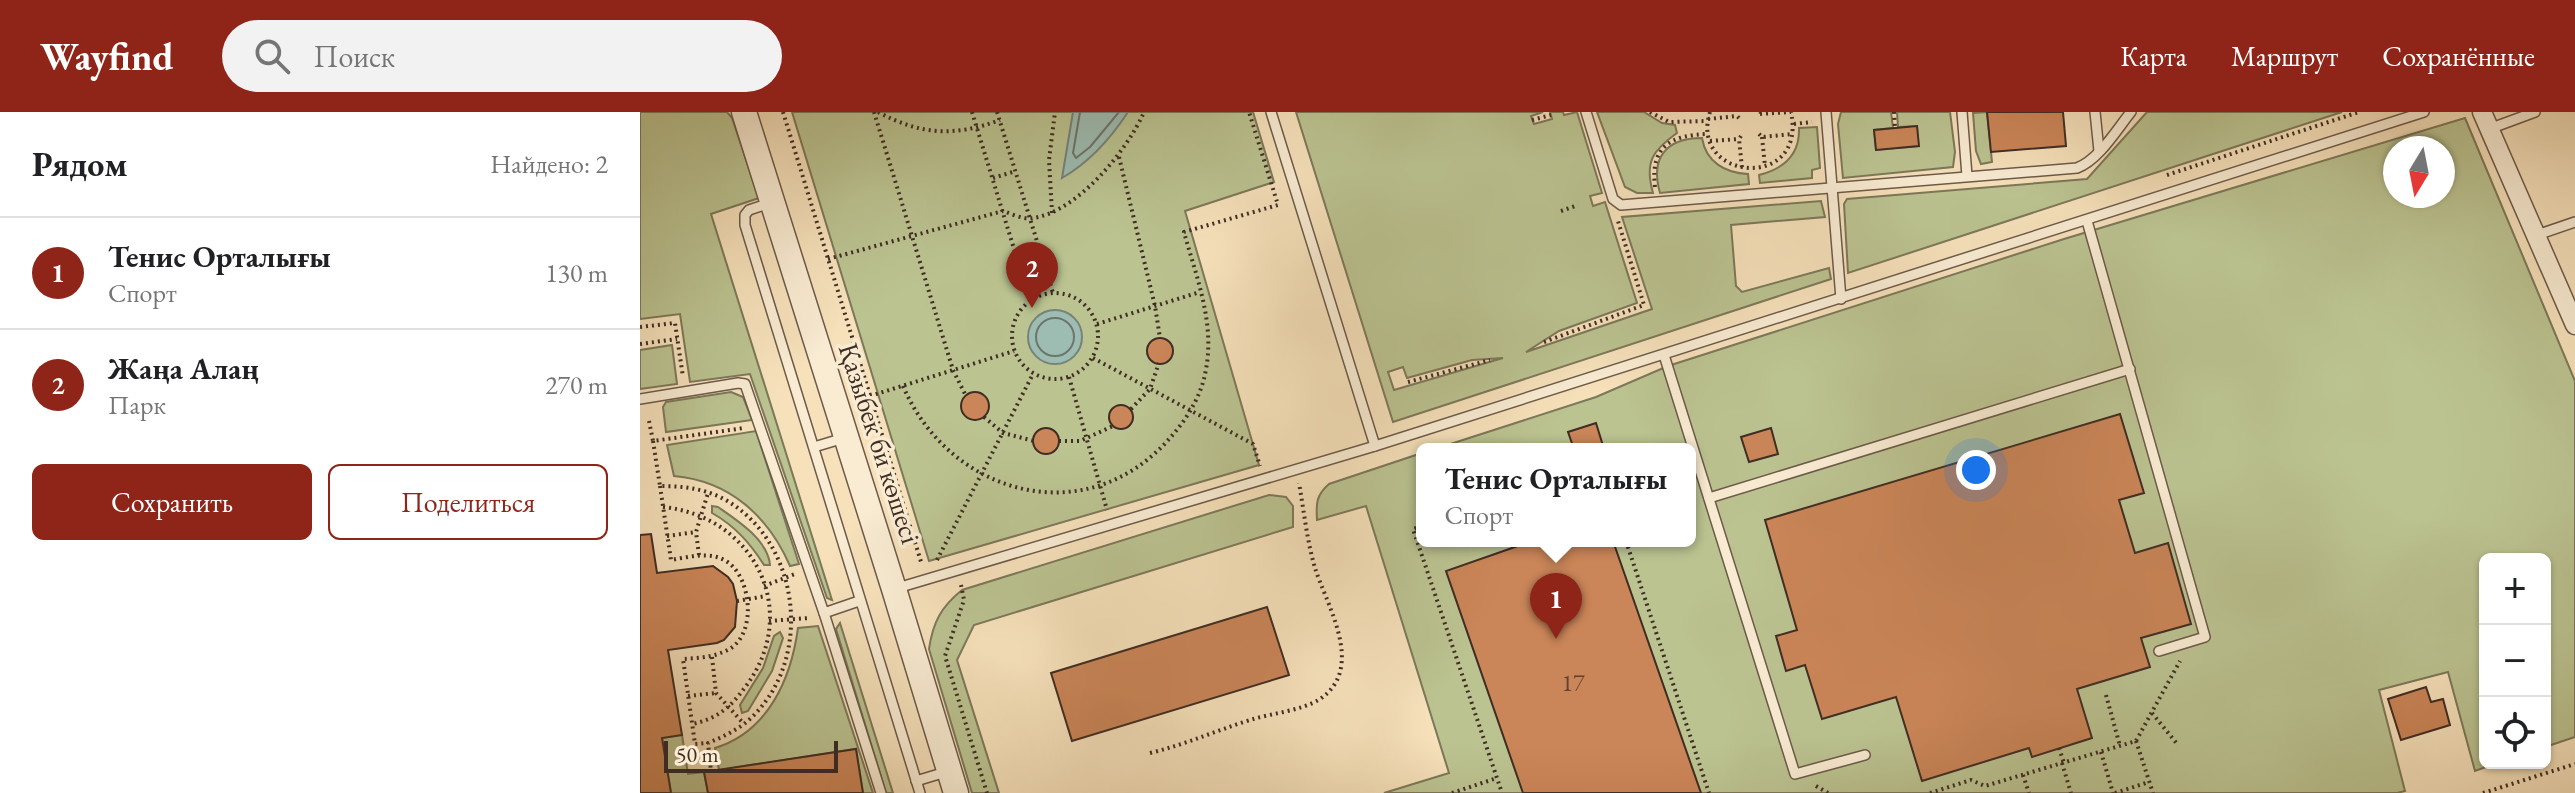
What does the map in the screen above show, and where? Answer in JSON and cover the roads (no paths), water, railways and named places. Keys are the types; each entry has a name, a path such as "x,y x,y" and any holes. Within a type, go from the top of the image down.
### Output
{"street":[{"name":"Қазыбек би көшесі","path":"744,112 952,782"},
{"path":"2486,120 2575,325"}],"lane":[{"path":"1271,112 1375,446"},
{"path":"1586,112 1616,203 1621,205 2077,168 2099,151 2131,112"},
{"path":"1826,112 1841,299"},
{"path":"1962,112 1967,176"},
{"path":"2095,112 2099,151"},
{"path":"894,589 1375,446 2424,112"},
{"path":"2486,120 2535,112"},
{"path":"772,202 749,210 745,215 745,225 920,793"},
{"path":"2087,221 2205,637 2159,651"},
{"path":"2534,236 2575,222"},
{"path":"1664,355 1692,443"},
{"path":"1709,498 2130,369"},
{"path":"640,399 745,384 881,793"},
{"path":"814,447 847,438"},
{"path":"1696,457 1795,774 1865,755"},
{"path":"820,615 859,601"},
{"path":"916,781 952,782"}],"water":[{"path":"1073,112 1128,112 1099,149 1062,178"},
{"path":"1055,310 1074,318 1082,337 1074,356 1055,364 1036,356 1028,337 1036,318"}],"place":[{"name":"Жаңа Алаң","path":"1032,308"},
{"name":"Тенис Орталығы","path":"1556,639"}]}
